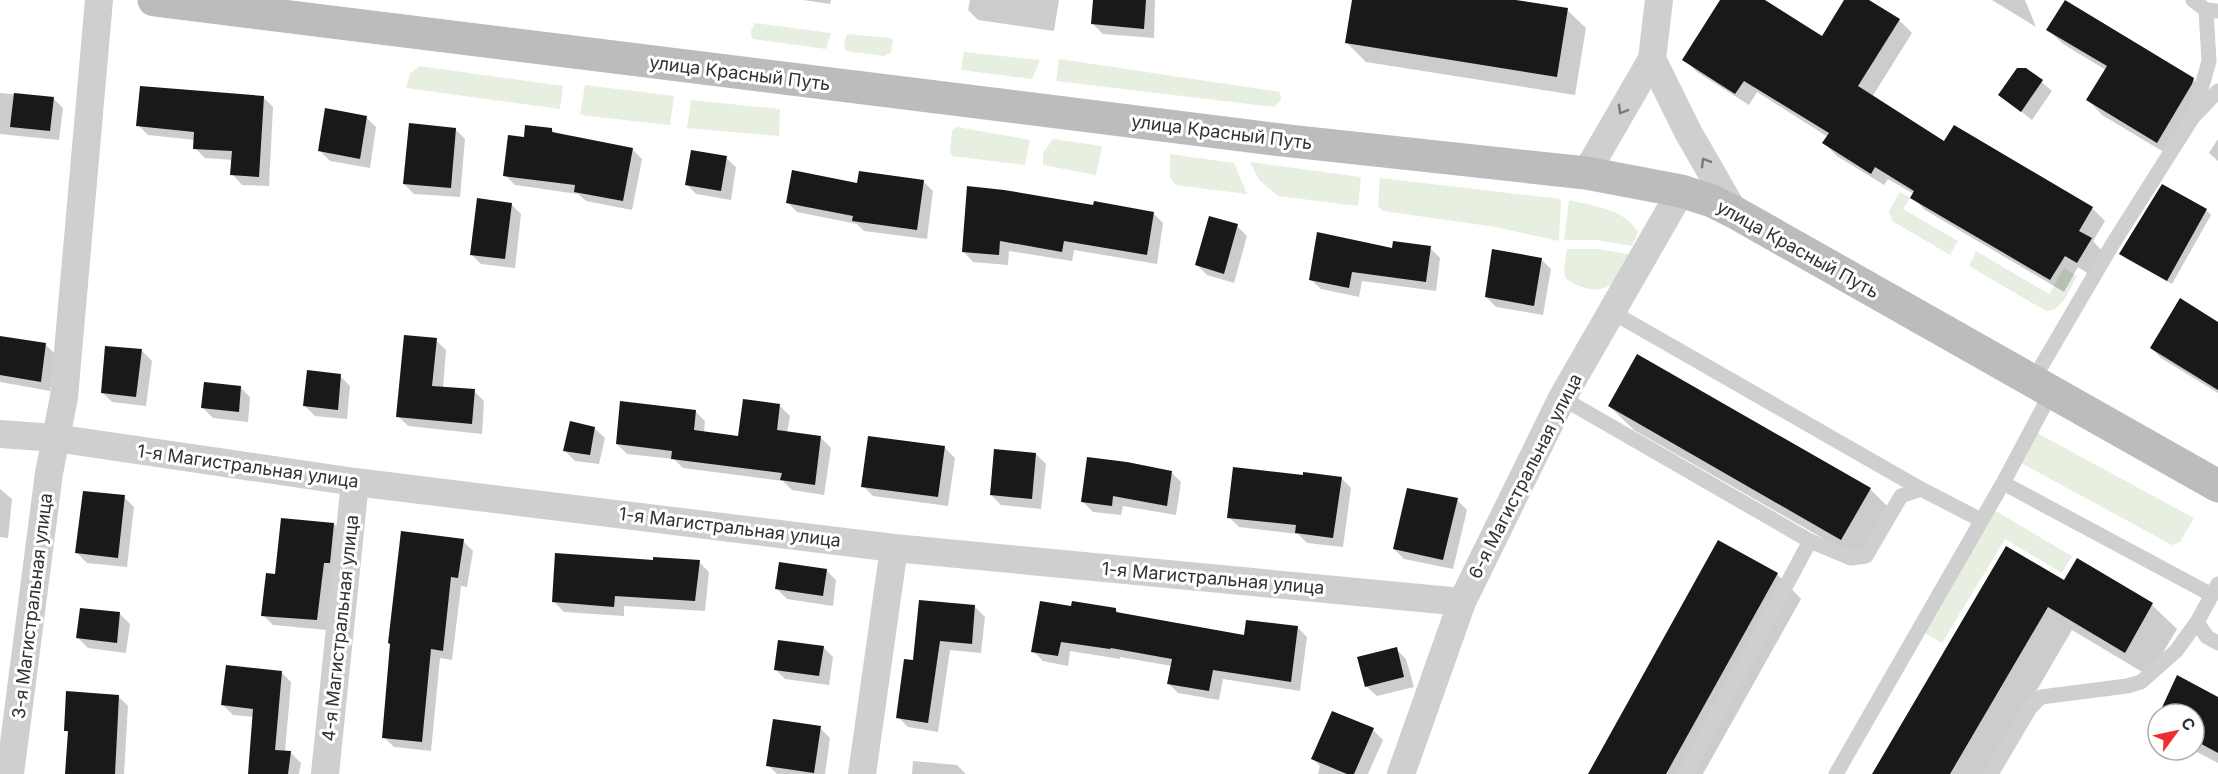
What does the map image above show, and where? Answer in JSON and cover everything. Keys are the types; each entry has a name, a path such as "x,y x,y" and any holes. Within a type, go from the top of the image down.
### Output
{"main road":[{"name":"улица Красный Путь","path":"154,0 1278,139 1586,173 1681,192 1712,201 1734,212 2218,486"}],"street":[{"name":"3-я Магистральная улица","path":"10,774 49,473 64,397 99,0"},
{"path":"1586,173 1652,59 1659,0"},
{"path":"1652,59 1688,132 1734,212"},
{"name":"6-я Магистральная улица","path":"1401,774 1462,602 1562,398 1681,192"},
{"name":"1-я Магистральная улица","path":"0,434 55,438 355,482 894,548 1462,602"},
{"name":"4-я Магистральная улица","path":"325,774 355,482"},
{"path":"862,774 894,548"}],"lane":[{"path":"2193,0 2212,10 2209,61 2193,117"},
{"path":"1836,774 2003,483 2042,387 2112,244 2193,117 2218,91"},
{"path":"1612,312 1921,489 1981,520"},
{"path":"1562,398 1810,541 1851,558 1866,556 1901,496 1921,489"},
{"path":"1991,774 2030,708 2041,697 2127,686 2141,682 2176,651 2215,589 2003,483"},
{"path":"1685,774 1810,541"},
{"path":"2196,622 2207,637 2218,643"}],"green space":[{"path":"755,23 831,33 826,49 752,39 751,31"},
{"path":"847,34 890,38 893,40 891,53 884,56 846,51 844,43"},
{"path":"964,52 1040,60 1032,79 961,70"},
{"path":"1059,59 1280,92 1281,100 1274,107 1056,81"},
{"path":"419,66 563,86 560,109 406,88 410,74"},
{"path":"585,85 674,96 670,125 580,115"},
{"path":"691,100 780,109 779,136 687,128"},
{"path":"957,127 1030,140 1025,165 952,156 950,152 952,130"},
{"path":"1053,139 1102,146 1096,175 1043,165 1043,153"},
{"path":"1170,154 1234,163 1247,194 1175,185 1170,177"},
{"path":"1250,162 1361,177 1358,206 1278,196 1259,180"},
{"path":"1380,178 1561,199 1559,241 1496,227 1383,211 1378,206"},
{"path":"1900,192 1910,198 1903,209 1958,241 1950,255 1892,221 1889,211"},
{"path":"1569,200 1608,210 1625,218 1638,232 1632,246 1597,240 1564,240"},
{"path":"1567,249 1597,249 1629,254 1619,274 1610,285 1590,289 1565,278"},
{"path":"1976,251 2049,294 2064,268 2077,276 2061,304 2057,308 2046,311 1969,266"},
{"path":"2037,433 2194,518 2180,542 2172,545 2021,463"},
{"path":"1994,510 2072,556 2062,573 2005,539 1942,643 1923,632"}],"building":[{"path":"1093,0 1146,0 1144,29 1091,24"},
{"path":"1352,0 1516,0 1568,8 1557,77 1345,43"},
{"path":"1720,0 1765,0 1822,36 1844,0 1869,0 1900,19 1858,86 1944,141 1954,125 2093,207 2079,231 2092,238 2077,263 2065,256 2050,280 1910,198 1914,191 1875,167 1871,174 1822,143 1829,133 1744,81 1735,94 1682,60"},
{"path":"2065,0 2194,78 2157,143 2086,100 2107,66 2046,30"},
{"path":"2017,68 2026,68 2043,80 2021,112 1998,95"},
{"path":"140,86 264,96 259,177 230,175 232,151 193,149 194,132 136,126"},
{"path":"14,93 54,97 50,131 10,127"},
{"path":"325,108 367,116 360,159 318,151"},
{"path":"409,123 456,128 451,188 403,184"},
{"path":"525,125 552,128 552,132 633,148 623,201 574,192 575,185 503,176 508,135 524,137"},
{"path":"691,150 727,156 721,191 685,185"},
{"path":"792,170 857,183 859,171 924,180 917,230 852,221 853,216 786,203"},
{"path":"2162,184 2207,209 2167,281 2119,254"},
{"path":"967,186 1093,205 1094,201 1154,212 1147,255 1064,241 1062,252 1000,241 999,255 962,252"},
{"path":"477,198 512,203 505,259 470,255"},
{"path":"1209,216 1238,224 1224,274 1195,265"},
{"path":"1317,232 1392,248 1393,241 1431,246 1426,282 1352,272 1349,288 1309,280"},
{"path":"1492,249 1542,258 1534,306 1485,297"},
{"path":"2180,298 2218,322 2218,390 2150,348"},
{"path":"404,335 437,338 432,386 475,389 472,424 396,417"},
{"path":"0,336 46,343 41,382 0,375"},
{"path":"105,346 142,349 136,397 101,393"},
{"path":"1637,354 1871,488 1841,540 1608,406"},
{"path":"307,370 341,374 338,410 303,406"},
{"path":"204,382 241,386 239,412 201,408"},
{"path":"743,399 780,404 777,430 821,436 815,485 780,480 782,473 671,459 672,451 616,444 620,401 696,410 694,430 738,436"},
{"path":"570,421 595,427 590,455 563,451"},
{"path":"868,436 945,446 938,497 861,487"},
{"path":"994,449 1036,453 1032,499 990,495"},
{"path":"1087,457 1172,471 1167,506 1113,496 1112,506 1081,502"},
{"path":"1233,467 1342,477 1333,538 1295,533 1296,525 1227,518"},
{"path":"1407,488 1458,498 1443,560 1393,549"},
{"path":"83,491 125,495 118,558 75,553"},
{"path":"281,518 334,523 330,563 324,563 317,620 261,616 266,573 275,574"},
{"path":"401,531 464,539 458,578 451,577 443,651 431,649 422,742 382,738 390,644 388,643"},
{"path":"1718,540 1778,573 1666,774 1588,774"},
{"path":"2006,546 2064,580 2077,558 2153,603 2125,653 2048,607 1950,774 1872,774"},
{"path":"555,553 653,560 653,557 700,560 695,601 615,596 614,607 552,602"},
{"path":"779,562 827,569 823,596 775,589"},
{"path":"919,600 975,605 972,644 940,641 928,723 896,718 904,659 913,660"},
{"path":"1040,601 1071,606 1072,601 1116,608 1116,612 1244,635 1246,620 1298,626 1291,682 1213,670 1209,691 1167,684 1172,659 1061,642 1058,656 1031,652"},
{"path":"80,608 120,612 117,643 76,638"},
{"path":"778,640 824,646 819,676 774,670"},
{"path":"1397,647 1404,677 1365,687 1357,657"},
{"path":"226,665 282,671 275,750 291,751 288,774 248,774 253,709 221,705"},
{"path":"2177,675 2218,697 2218,753 2206,746 2206,702 2165,702"},
{"path":"66,691 119,695 115,774 65,774 68,731 64,731"},
{"path":"1332,711 1374,728 1354,774 1347,774 1311,759"},
{"path":"773,719 821,726 814,773 766,766"}]}
